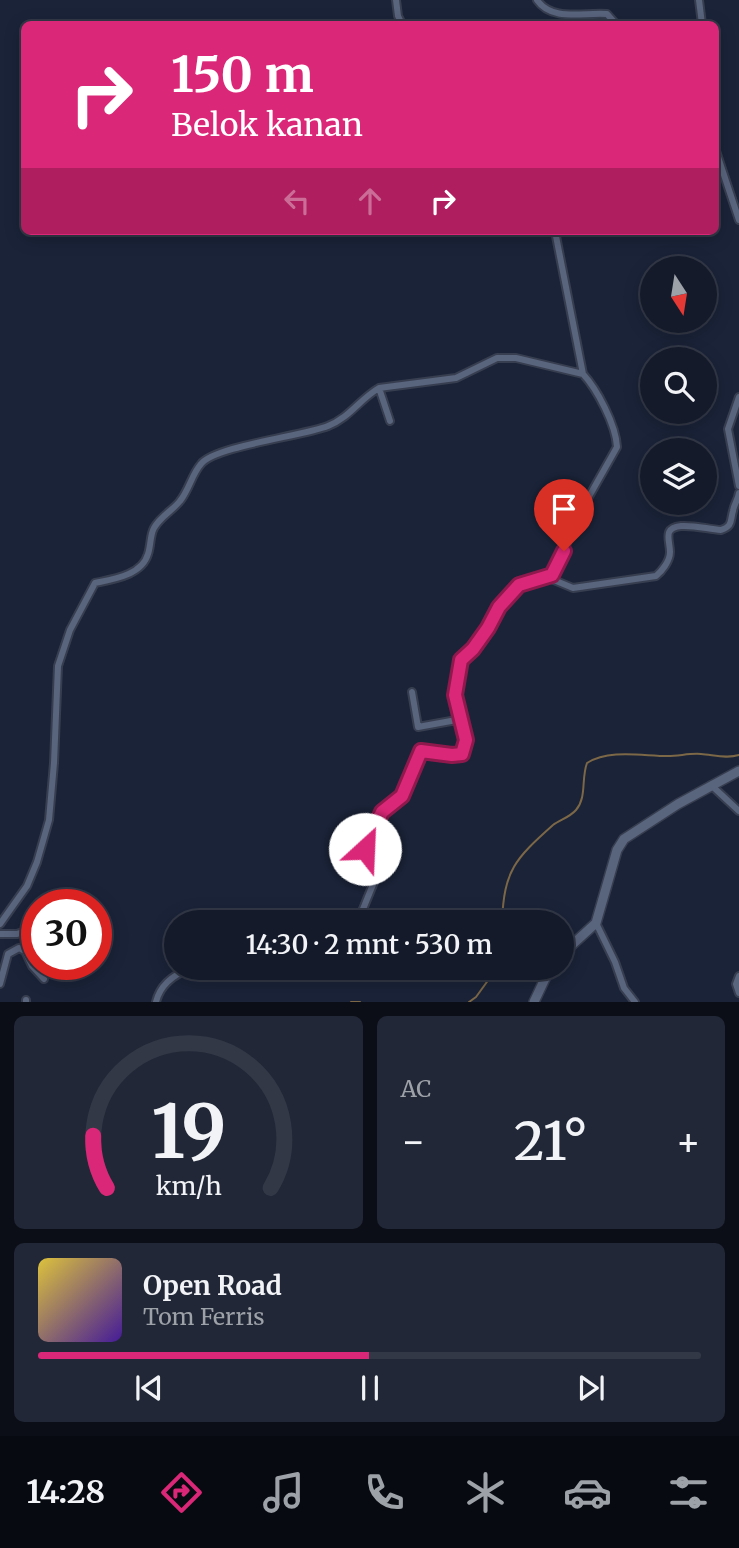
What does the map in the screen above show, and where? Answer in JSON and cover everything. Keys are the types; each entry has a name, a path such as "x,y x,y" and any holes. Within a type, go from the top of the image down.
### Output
{"street":[{"path":"396,0 400,21"},
{"path":"537,0 555,13 607,14 613,21"},
{"path":"699,0 702,21"},
{"path":"719,160 739,220"},
{"path":"363,910 374,882 364,851 382,812 402,796 421,751 462,754 466,740 455,695 461,660 473,649 499,607 519,585 555,572 578,516 617,447 608,414 592,383 583,373 556,235"},
{"path":"0,924 33,874 49,820 58,666 70,630 96,583 121,577 142,566 148,556 154,528 180,502 200,464 209,457 254,443 326,427 345,419 379,388 456,378 497,358 516,358 583,373"},
{"path":"379,388 390,422"},
{"path":"739,397 728,429 739,486"},
{"path":"547,577 573,588 656,576 670,555 666,539 669,531 679,526 722,530 727,528 732,524 733,509 739,493"},
{"path":"412,692 418,727 462,719"},
{"path":"574,943 596,923 617,850 624,839 711,785 739,771"},
{"path":"711,785 739,811"},
{"path":"596,923 624,988 635,1002"},
{"path":"0,933 21,933"},
{"path":"0,984 8,954 21,949"},
{"path":"739,976 736,984 739,993"},
{"path":"156,1002 160,989 170,980"},
{"path":"534,1002 544,980"}],"waterway":[{"path":"503,910 509,877 521,857 553,825 568,817 579,805 587,763 616,755 739,755"},
{"path":"469,1002 488,980"},
{"path":"351,1002 360,1002"}],"route":[{"path":"365,849 382,812 402,796 421,751 462,754 466,740 455,695 461,660 473,649 511,593 523,582 552,575 564,551"}]}
